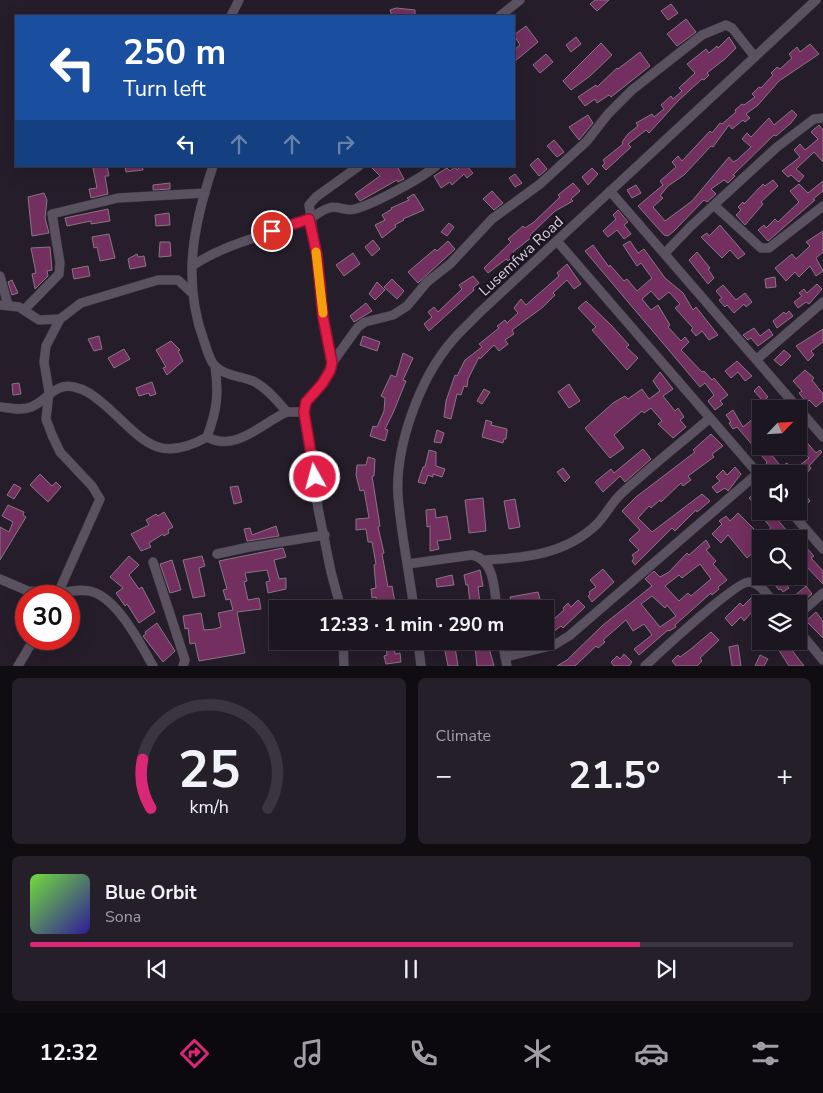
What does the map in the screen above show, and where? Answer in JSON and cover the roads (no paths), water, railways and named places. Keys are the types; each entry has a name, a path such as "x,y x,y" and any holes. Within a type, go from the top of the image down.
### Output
{"street":[{"path":"231,15 238,0"},
{"path":"501,15 520,0"},
{"name":"Lusemfwa Road","path":"413,600 398,494 401,454 413,412 428,379 451,341 816,0"},
{"path":"338,600 330,572 325,535 318,508 304,412 306,402 322,384 330,371 332,363 358,327 365,322 393,315 406,306 427,282 450,264 492,219 540,184 587,140 619,102 702,36 726,25 732,28 755,57"},
{"path":"665,253 690,226 715,206 777,148 814,119 823,118"},
{"path":"0,406 16,409 30,408 48,397 58,387 71,386 88,391 154,447 173,450 189,447 207,436 216,413 218,388 215,366 200,330 192,292 192,266 193,242 213,167"},
{"path":"332,363 323,317 317,255 308,210 311,201 358,167"},
{"path":"192,266 214,252 309,219 329,208 336,206 349,210 361,207 418,179 435,167"},
{"path":"610,191 823,437"},
{"path":"24,310 59,274 60,263 52,214 118,198 205,193"},
{"path":"715,206 761,248 769,248 823,206"},
{"path":"557,241 752,467"},
{"path":"0,276 4,305 24,310 39,320 60,319"},
{"path":"62,585 100,500 92,486 60,452 46,419 49,386 44,355 46,346 60,319 81,303 94,297 158,280 178,280 192,292"},
{"path":"757,359 823,302"},
{"path":"215,366 234,376 253,381 276,398 287,412"},
{"path":"207,436 236,440 252,434 273,418 287,412 304,412"},
{"path":"408,564 472,555 484,560 536,555 554,551 578,540 598,522 622,492 710,418"},
{"path":"506,661 554,645 569,636 752,481"},
{"path":"798,520 823,549"},
{"path":"217,554 325,535"},
{"path":"484,560 493,580 496,600"},
{"path":"153,562 185,660 184,666"},
{"path":"0,579 15,585"},
{"path":"645,666 722,599 745,583 753,583 767,595"},
{"path":"80,592 91,591 102,596 133,633 153,666"},
{"path":"807,607 823,593"},
{"path":"807,641 823,660"},
{"path":"18,666 27,650"},
{"path":"343,650 344,666"},
{"path":"419,650 421,666"}]}
